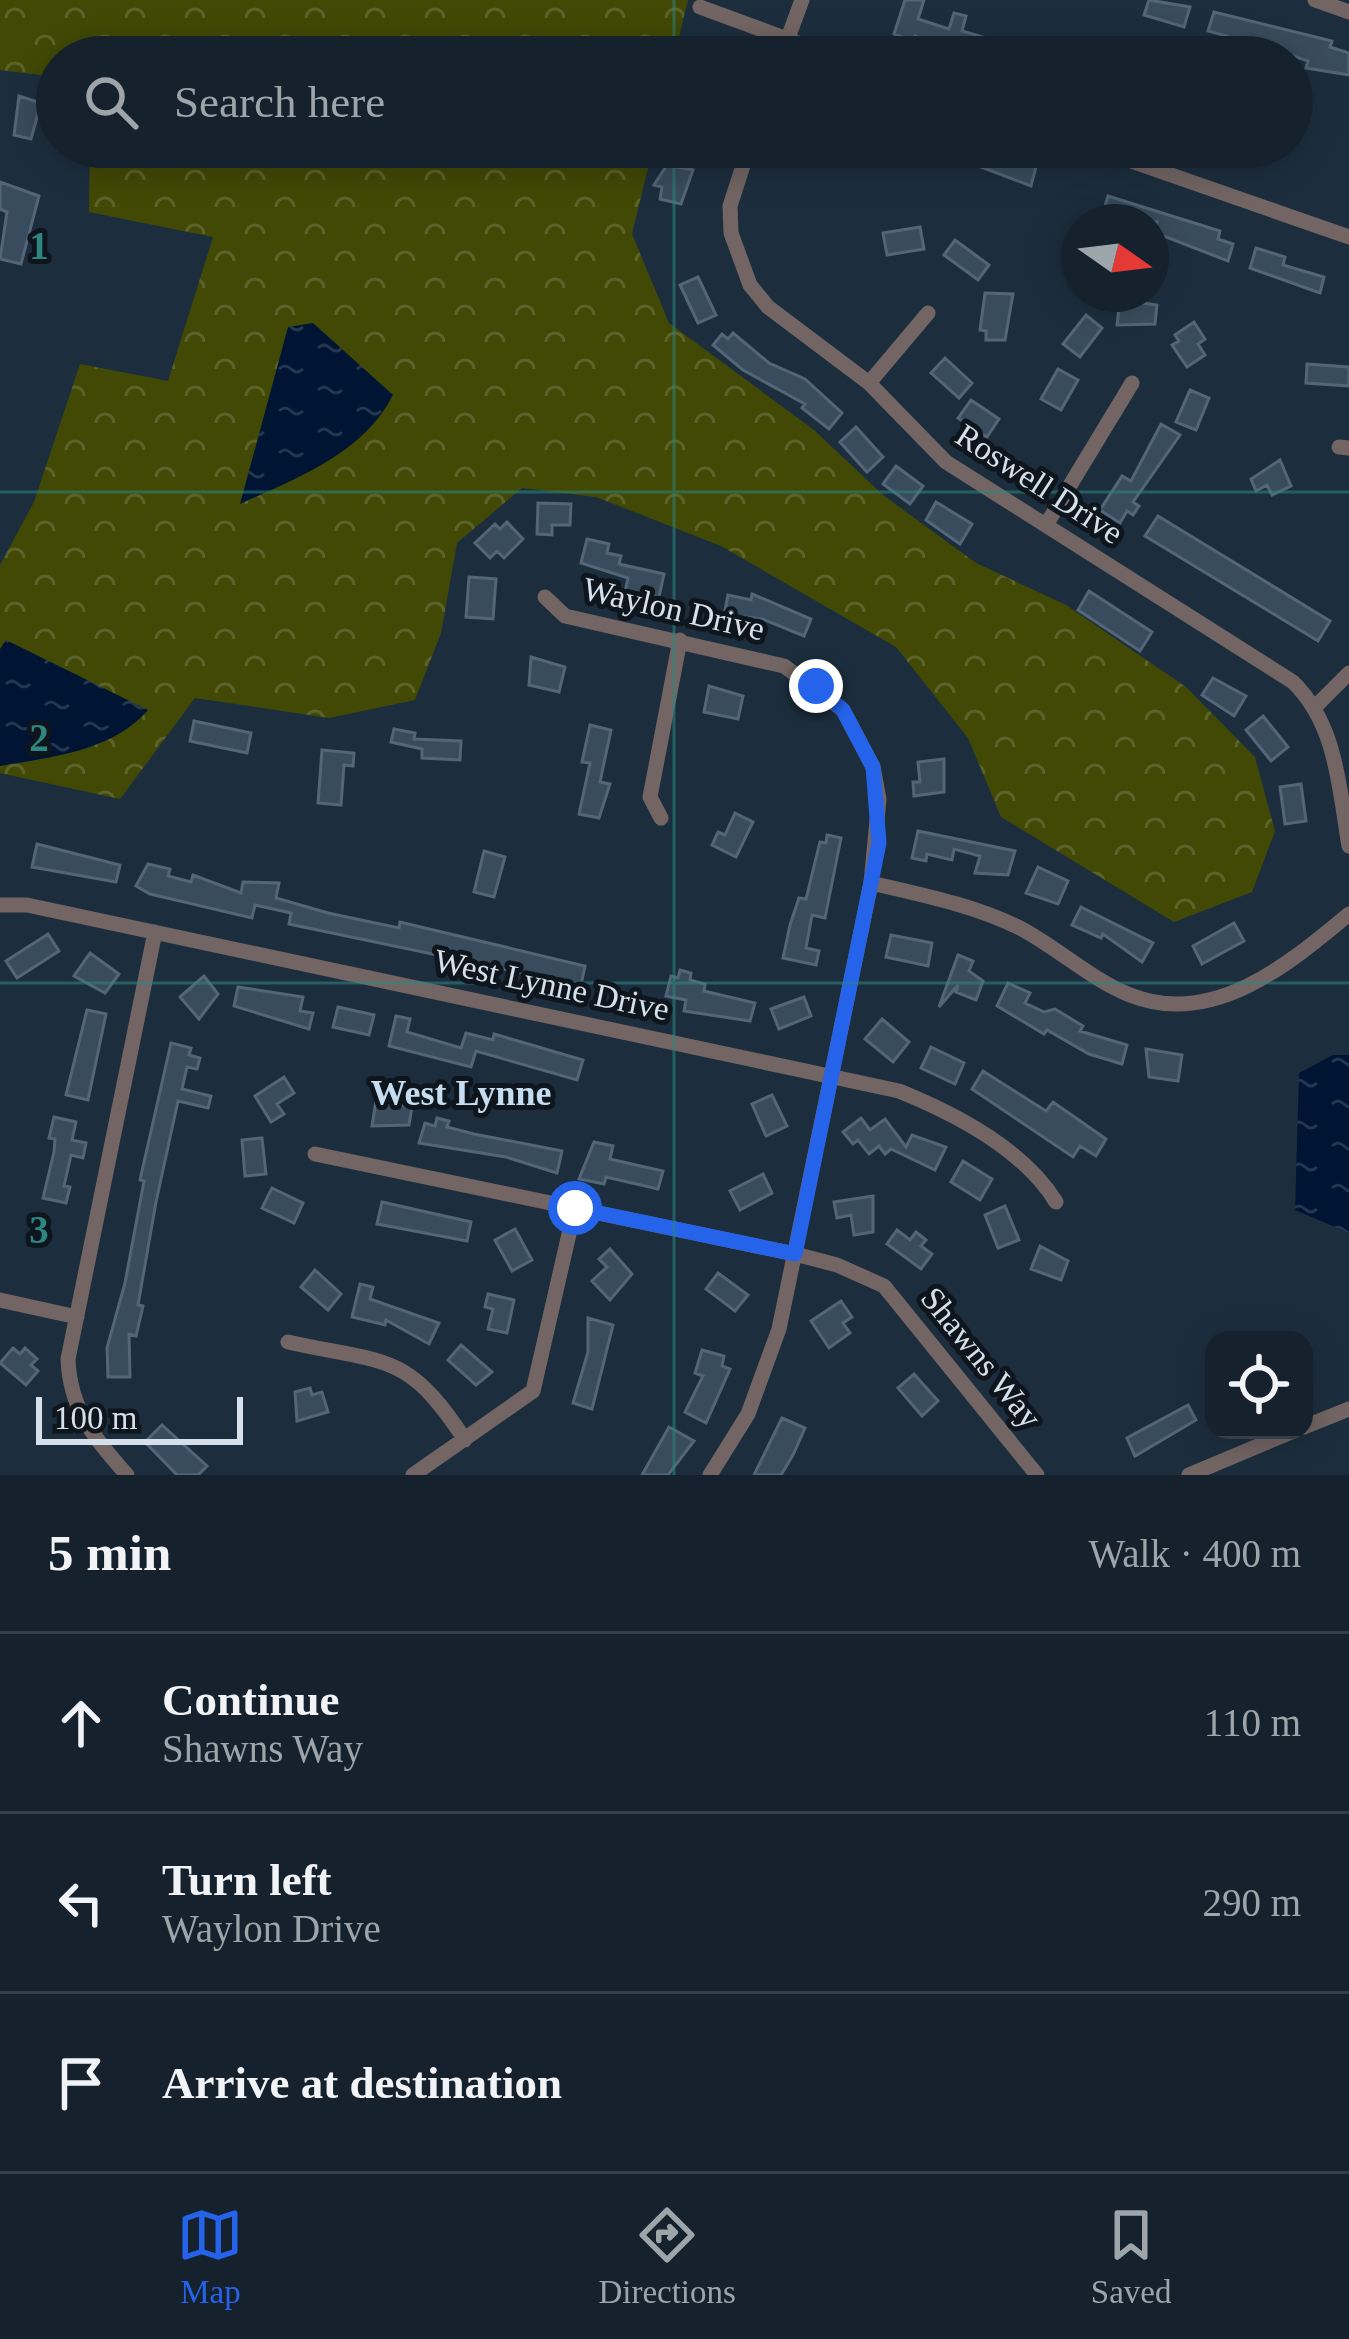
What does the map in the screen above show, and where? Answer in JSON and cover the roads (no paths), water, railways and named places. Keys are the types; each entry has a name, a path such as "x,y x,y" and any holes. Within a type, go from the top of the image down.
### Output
{"street":[{"path":"789,36 802,0"},
{"path":"1315,0 1349,12"},
{"path":"700,7 777,36"},
{"name":"Roswell Drive","path":"742,168 730,206 730,233 750,285 768,308 869,382 946,462 1262,660 1317,705"},
{"path":"1151,168 1349,237"},
{"path":"869,382 928,313"},
{"path":"1046,525 1132,383"},
{"name":"Waylon Drive","path":"545,597 566,616 784,666 843,710 873,767 879,800 872,883 795,1254 766,1372 710,1475"},
{"path":"661,818 650,797 680,640"},
{"path":"1349,673 1317,705 1335,760 1349,846"},
{"path":"872,883 991,915 1114,987 1159,1004 1208,1000 1268,977 1349,914"},
{"name":"West Lynne Drive","path":"0,905 27,904 831,1074 933,1105 1039,1174 1056,1202"},
{"path":"128,1475 83,1424 74,1404 68,1359 155,932"},
{"name":"Shawns Way","path":"315,1154 837,1265 884,1286 1037,1475"},
{"path":"413,1475 523,1402 540,1377 575,1208"},
{"path":"0,1300 76,1317"},
{"path":"288,1342 409,1370 436,1396 465,1440"},
{"path":"1313,1423 1349,1409"},
{"path":"1189,1475 1274,1439"}],"water":[{"path":"313,323 393,395 380,416 346,449 306,474 240,504 288,327"},
{"path":"6,640 148,710 134,724 100,743 0,766 0,649"},
{"path":"1333,1055 1349,1055 1349,1233 1295,1210 1299,1073"}],"district":[{"name":"West Lynne","path":"461,1092"}]}
